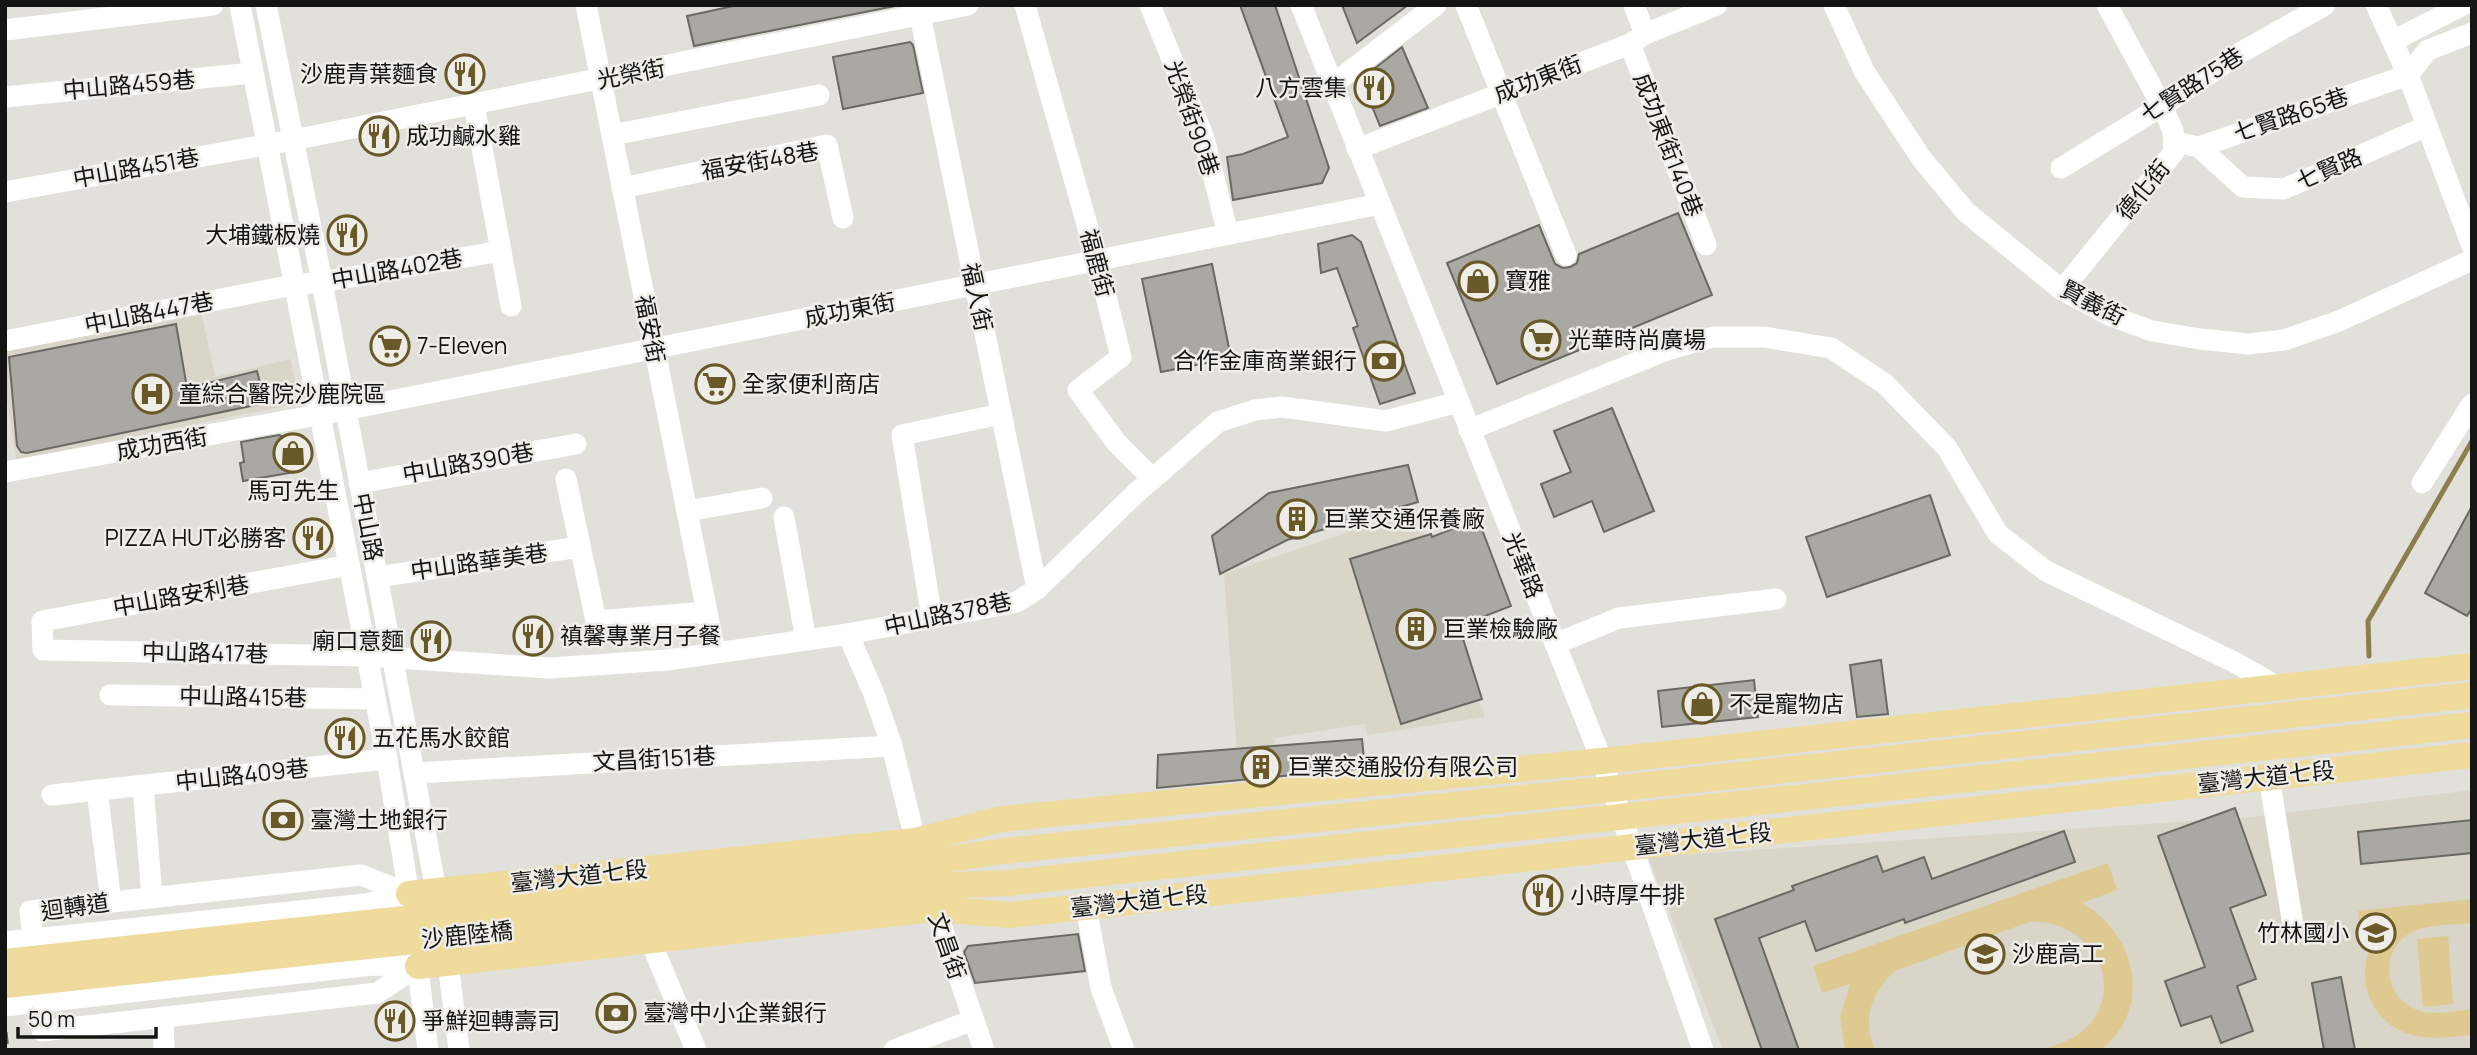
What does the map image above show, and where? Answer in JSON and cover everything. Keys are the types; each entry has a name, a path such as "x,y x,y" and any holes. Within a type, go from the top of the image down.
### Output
{"main road":[{"name":"臺灣大道七段","path":"925,875 1001,819 1602,761 2472,666"},
{"name":"臺灣大道七段","path":"418,966 650,940 925,875 1004,851 1611,789 2472,695"},
{"name":"臺灣大道七段","path":"409,894 925,875 1008,883 2472,725"},
{"name":"臺灣大道七段","path":"925,875 1011,915 2472,755"},
{"path":"1611,789 1643,756"},
{"name":"沙鹿陸橋","path":"5,962 925,875"},
{"name":"沙鹿陸橋","path":"5,985 925,875"}],"street":[{"path":"5,30 213,5"},
{"name":"中山路","path":"240,5 387,759 409,894 428,1050"},
{"name":"中山路","path":"266,5 322,282 437,891 459,1050"},
{"name":"福安街","path":"586,5 715,652"},
{"name":"光榮街","path":"293,140 601,80 919,11 968,5"},
{"name":"福鹿街","path":"1025,5 1097,260 1121,357 1078,390 1116,442 1153,479"},
{"name":"光榮街90巷","path":"1150,5 1204,138 1228,234"},
{"name":"光華路","path":"1301,5 1602,761 1703,1050"},
{"path":"1332,85 1436,5"},
{"path":"1466,5 1566,255"},
{"name":"成功東街140巷","path":"1634,5 1637,39 1706,245"},
{"name":"成功東街","path":"1357,149 1717,5"},
{"name":"賢義街","path":"1834,5 1864,71 1921,158 1966,212 2062,290 2111,316 2152,331 2248,344 2284,340 2339,321 2472,260"},
{"name":"德化街","path":"2062,290 2174,152 2173,131 2162,106 2107,5"},
{"name":"七賢路75巷","path":"2061,168 2162,106 2240,53 2325,5"},
{"path":"2376,5 2408,75 2472,246"},
{"path":"2393,41 2463,5"},
{"name":"福人街","path":"919,11 1037,589"},
{"path":"2408,75 2428,50 2472,33"},
{"name":"中山路459巷","path":"5,97 253,73"},
{"name":"七賢路65巷","path":"2199,147 2408,75"},
{"path":"612,135 819,95"},
{"path":"474,104 511,306"},
{"name":"七賢路","path":"2199,147 2243,187 2284,189 2427,126"},
{"name":"中山路451巷","path":"5,192 293,140"},
{"path":"2174,142 2199,147"},
{"name":"福安街48巷","path":"622,188 827,145 843,218"},
{"name":"成功東街","path":"320,415 1380,204"},
{"name":"中山路402巷","path":"293,285 501,251"},
{"name":"中山路447巷","path":"5,341 293,285"},
{"path":"1469,430 1667,350 1713,337 1764,337 1831,348 1885,384 1947,448 1998,534 2046,571 2234,662 2278,687"},
{"name":"中山路378巷","path":"367,656 393,660 550,668 667,660 848,634 1017,602 1037,589 1135,494 1219,422 1255,410 1282,407 1386,421 1458,402"},
{"path":"2422,483 2472,404"},
{"path":"932,618 902,435 1001,414"},
{"name":"成功西街","path":"5,472 320,415"},
{"name":"中山路390巷","path":"359,483 576,444"},
{"name":"中山路華美巷","path":"566,479 596,621 707,612"},
{"path":"687,511 762,498"},
{"path":"784,517 806,640"},
{"name":"中山路華美巷","path":"377,577 580,547"},
{"name":"中山路安利巷","path":"43,650 42,621 349,565"},
{"path":"1555,645 1619,618 1776,599"},
{"name":"文昌街","path":"848,634 874,694 892,746 925,875 984,1050"},
{"name":"中山路417巷","path":"43,650 367,656"},
{"name":"中山路415巷","path":"110,695 375,699"},
{"name":"文昌街151巷","path":"415,773 892,746"},
{"name":"中山路409巷","path":"52,795 387,759"},
{"path":"2269,777 2293,925"},
{"path":"143,786 152,897"},
{"path":"97,790 111,902"},
{"name":"迴轉道","path":"409,894 361,875 30,911 42,1031 377,993 418,966"},
{"path":"5,942 365,904 409,894"},
{"path":"1086,907 1101,988 1124,1050"},
{"path":"650,940 696,1050"},
{"path":"5,1006 372,965 418,966"},
{"path":"163,1017 164,1050"},
{"path":"894,1050 973,1020"}],"shaded area":[{"name":"童綜合醫院沙鹿院區","path":"202,315 215,377 290,359 300,403 16,460 5,386 5,351"},
{"name":"巨業交通保養廠","path":"1416,509 1485,717 1367,735 1364,724 1275,738 1271,768 1238,767 1224,574"},
{"name":"沙鹿高工","path":"2472,790 2472,1050 1723,1050 1648,857 2252,817"},
{"path":"2108,863 2117,890 2082,903 2100,916 2115,933 2126,952 2132,972 2133,993 2128,1013 2118,1033 2101,1050 2041,1050 2084,1030 2100,1007 2104,989 2102,971 2095,954 2083,940 2049,923 2029,922 1895,971 1880,988 1871,1007 1869,1028 1875,1050 1845,1050 1840,1017 1850,984 1822,993 1813,966"},
{"path":"2472,899 2472,923 2433,926 2412,932 2401,940 2394,950 2389,972 2397,995 2417,1010 2437,1013 2472,1009 2472,1035 2427,1037 2412,1035 2396,1028 2383,1019 2368,994 2366,964 2376,934 2360,935 2358,911"},
{"path":"2448,936 2453,1004 2423,1007 2417,939"}],"building":[{"path":"738,5 900,5 694,46 687,16"},
{"path":"1240,5 1275,5 1329,168 1322,183 1233,200 1227,157 1243,154 1288,137"},
{"path":"1342,5 1408,5 1357,43"},
{"path":"910,42 913,45 923,93 843,109 833,57"},
{"path":"1402,47 1428,108 1380,126 1361,79"},
{"name":"光華時尚廣場","path":"1678,213 1712,295 1497,384 1447,263 1539,225 1555,264 1563,268 1570,267 1577,263 1579,254"},
{"path":"1352,235 1361,242 1415,393 1380,404 1353,328 1358,326 1337,268 1321,273 1318,244"},
{"path":"1212,264 1231,358 1161,372 1142,279"},
{"name":"童綜合醫院沙鹿院區","path":"176,324 187,388 257,371 265,403 27,453 21,452 17,446 9,357"},
{"path":"1612,408 1654,511 1604,532 1592,501 1554,517 1541,484 1571,472 1554,431"},
{"path":"279,435 296,443 301,471 243,481 241,442"},
{"name":"巨業交通保養廠","path":"1408,465 1418,502 1287,540 1220,574 1212,536 1269,493"},
{"path":"1930,495 1950,555 1827,597 1806,537"},
{"path":"2472,506 2472,608 2467,616 2425,593"},
{"name":"巨業檢驗廠","path":"1478,519 1511,606 1459,626 1482,699 1401,724 1350,559 1431,534 1432,537"},
{"path":"1881,660 1888,714 1857,717 1850,665"},
{"path":"1754,680 1758,717 1662,727 1658,691"},
{"name":"巨業交通股份有限公司","path":"1362,739 1365,768 1157,788 1158,755"},
{"path":"2235,808 2266,895 2230,908 2256,979 2237,986 2253,1031 2221,1043 2211,1016 2181,1026 2165,981 2205,967 2158,836"},
{"path":"2472,820 2472,853 2361,864 2358,832"},
{"path":"2064,831 2075,862 1905,923 1904,919 1816,951 1805,921 1759,938 1799,1050 1762,1050 1715,919 1794,890 1792,886 1877,856 1883,872 1924,857 1932,879"},
{"path":"1078,934 1085,971 975,983 964,952 968,946"},
{"path":"2341,977 2355,1050 2324,1050 2312,983"}],"waterway":[{"path":"2369,656 2368,621 2472,441"}],"railway":[{"path":"5,1032 7,1050"}],"place":[{"name":"沙鹿青葉麵食","path":"465,74"},
{"name":"八方雲集","path":"1374,88"},
{"name":"成功鹹水雞","path":"379,136"},
{"name":"大埔鐵板燒","path":"347,235"},
{"name":"寶雅","path":"1478,281"},
{"name":"光華時尚廣場","path":"1541,340"},
{"name":"7-Eleven","path":"390,346"},
{"name":"合作金庫商業銀行","path":"1384,361"},
{"name":"全家便利商店","path":"715,384"},
{"name":"童綜合醫院沙鹿院區","path":"152,394"},
{"name":"馬可先生","path":"293,453"},
{"name":"巨業交通保養廠","path":"1297,519"},
{"name":"PIZZA HUT必勝客","path":"313,538"},
{"name":"巨業檢驗廠","path":"1416,629"},
{"name":"禛馨專業月子餐","path":"533,636"},
{"name":"廟口意麵","path":"431,641"},
{"name":"不是寵物店","path":"1702,704"},
{"name":"五花馬水餃館","path":"345,738"},
{"name":"巨業交通股份有限公司","path":"1261,767"},
{"name":"臺灣土地銀行","path":"283,820"},
{"name":"小時厚牛排","path":"1543,895"},
{"name":"竹林國小","path":"2376,933"},
{"name":"沙鹿高工","path":"1985,954"},
{"name":"臺灣中小企業銀行","path":"616,1013"},
{"name":"爭鮮迴轉壽司","path":"395,1021"}]}
